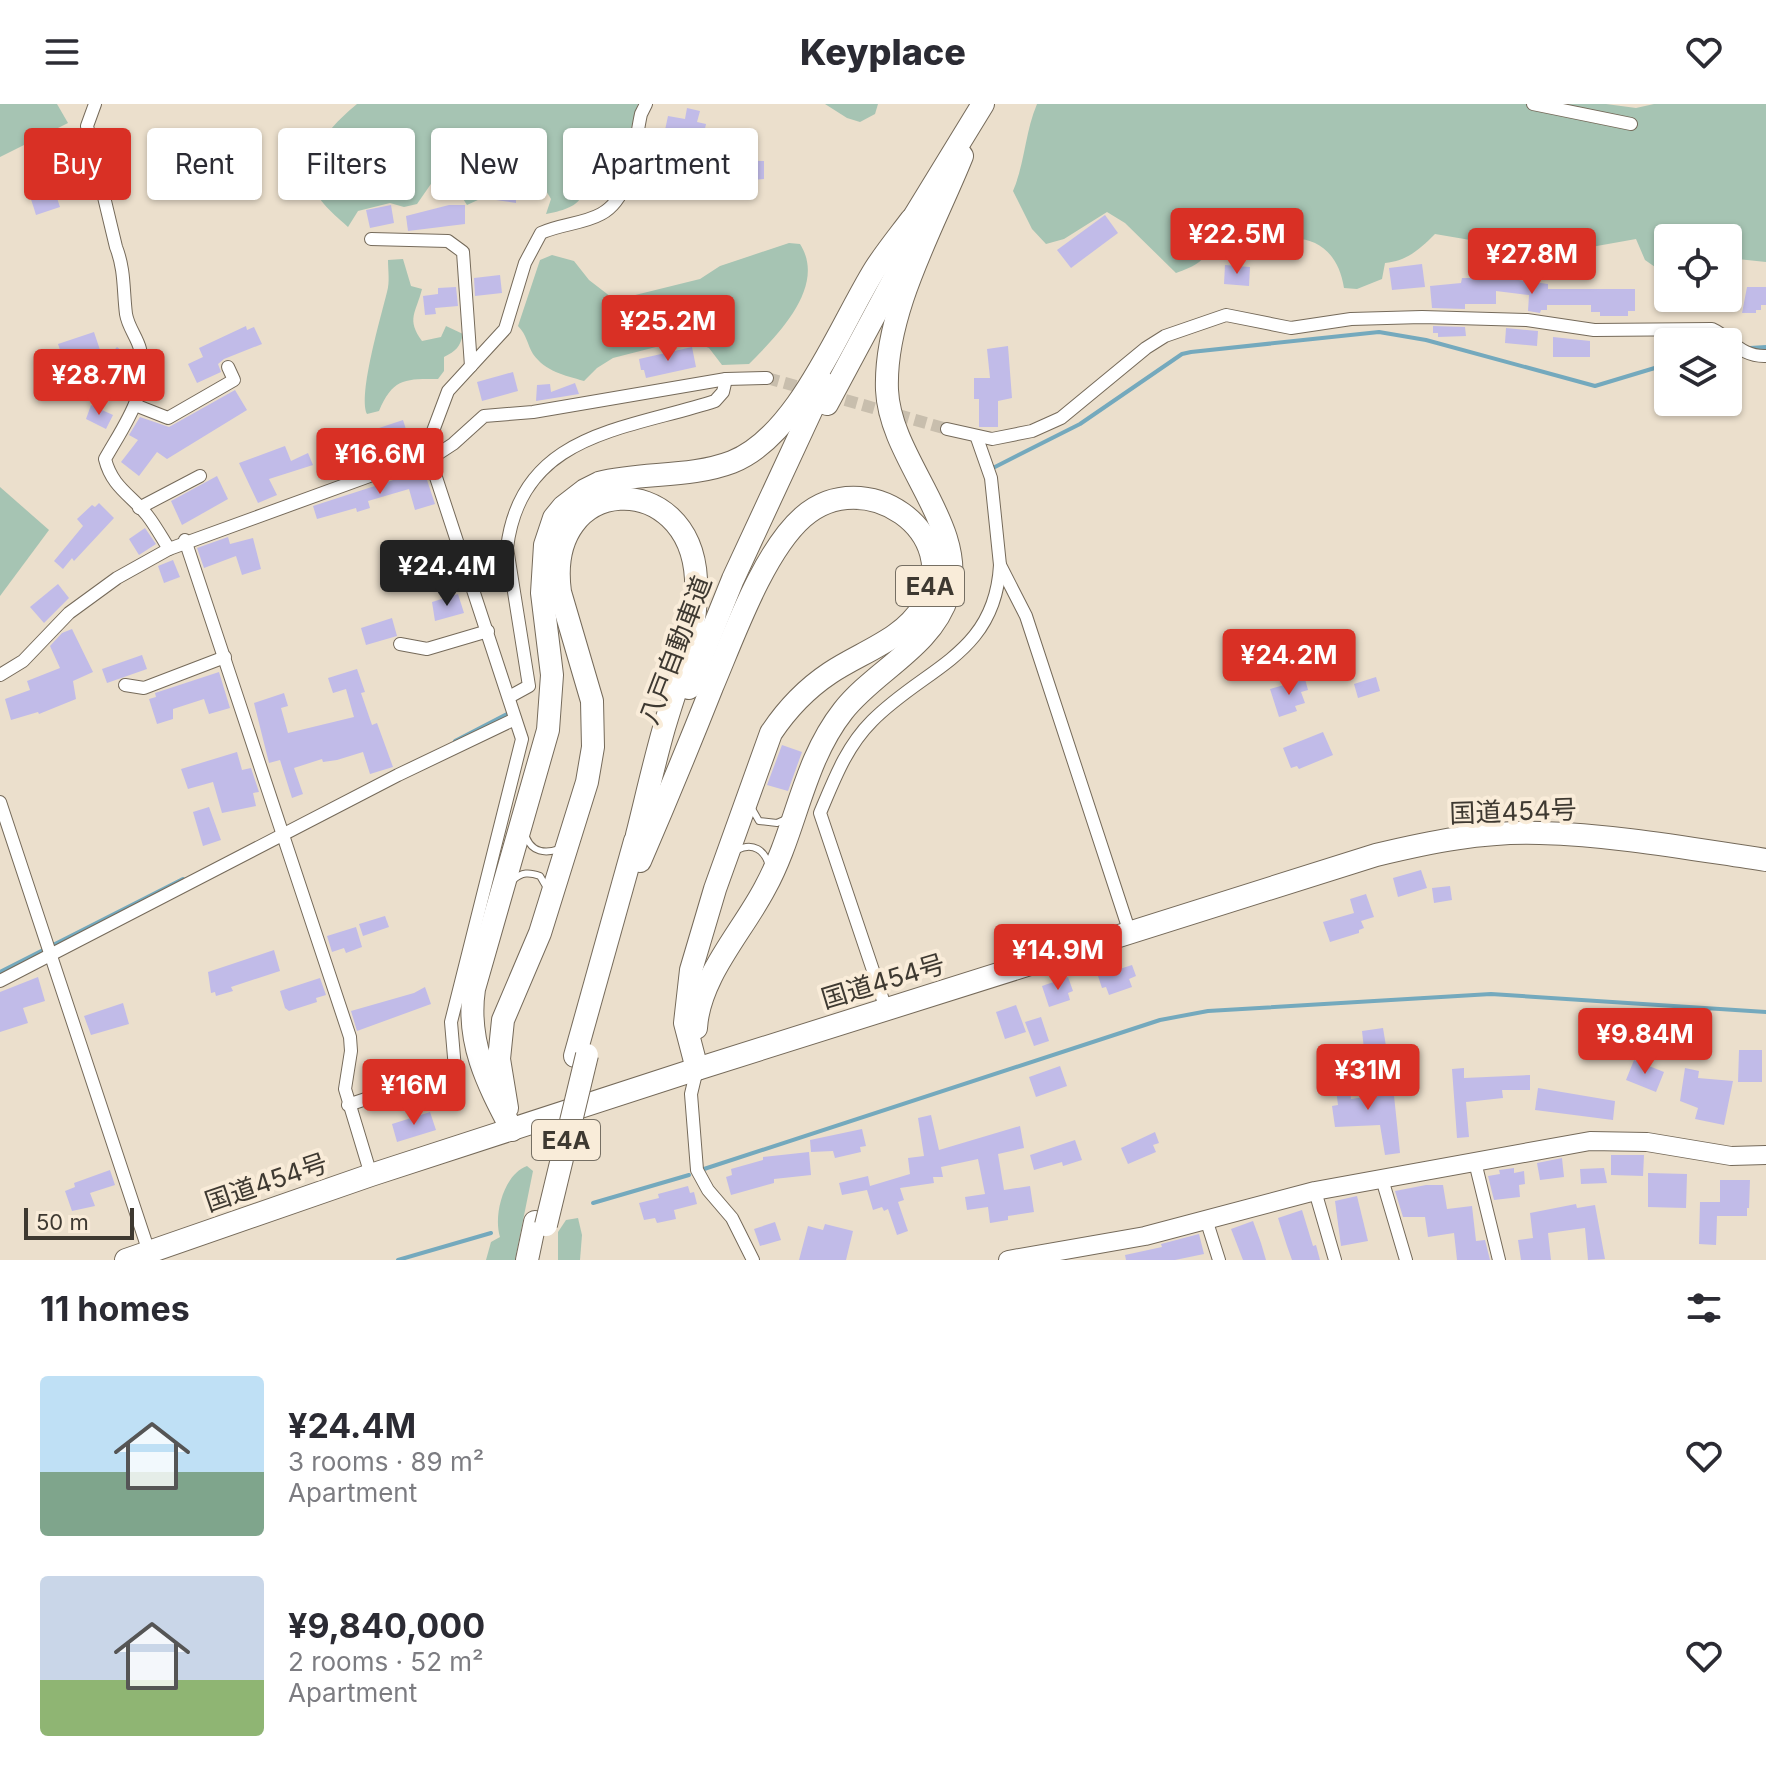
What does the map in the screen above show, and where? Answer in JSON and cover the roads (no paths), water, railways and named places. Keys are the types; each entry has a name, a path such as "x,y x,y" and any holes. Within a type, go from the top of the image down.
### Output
{"highway":[{"name":"八戸自動車道","path":"527,1260 540,1224 637,835 733,579 812,406 911,220 983,104"},
{"name":"八戸自動車道","path":"581,1055 640,861 694,708 750,567 856,346 993,104"},
{"name":"E4A","path":"697,1069 696,1023 701,999 768,884 819,751 839,716 854,698 921,637 938,616 949,591 950,562 944,532 898,442 890,417 887,365 899,306 962,156"},
{"name":"E4A","path":"512,1130 485,1079 472,1025 474,989 551,711 552,675 541,577 545,545 554,518 574,497 599,483 715,467 754,450 781,423 803,392 876,268 911,220"},
{"name":"E4A","path":"640,861 743,612 788,533 811,509 834,500 857,497 899,510 918,528 929,552 932,579 924,603 899,632 831,672 798,698 771,733 698,943 687,990 685,1023 697,1069"},
{"name":"E4A","path":"512,1130 501,1075 499,1040 508,1003 548,907 570,839 591,764 594,731 589,688 560,592 561,548 572,524 591,507 617,500 643,502 667,513 677,523 691,548 696,578 690,640 657,751 637,835"},
{"name":"国道454号","path":"126,1260 371,1175 697,1069 1376,855 1428,842 1485,834 1539,832 1766,860"},
{"name":"八戸自動車道","path":"539,1260 540,1224"}],"street":[{"path":"95,104 87,126 123,265 127,319 140,349 143,375 135,405 105,459 109,475 119,490 139,508 169,549"},
{"path":"348,1105 455,1069 451,1022 522,739 430,459 430,439 448,391 505,329 530,250 541,233 598,216 611,208 624,188 646,104"},
{"path":"1533,104 1631,124"},
{"path":"371,239 448,241 463,252 471,366"},
{"path":"947,429 977,438 1012,436 1061,418 1155,342 1198,322 1226,315 1291,328 1351,319 1422,317 1527,320 1594,330 1712,329 1726,335 1737,349 1766,356"},
{"path":"135,405 168,418 234,380 228,367"},
{"path":"0,675 23,661 69,613 117,578 185,540 408,462 430,459 453,444 484,416 533,412 726,379 767,378"},
{"path":"509,697 529,686 507,548 514,514 529,483 561,454 608,429 715,401 723,392 726,379"},
{"path":"886,1009 820,813 837,771 856,740 872,721 947,664 978,633 995,600 1000,565 991,478 977,438"},
{"path":"139,508 200,476"},
{"path":"185,540 350,1037 345,1089 371,1175"},
{"path":"1000,565 1026,616 1130,933"},
{"path":"400,644 427,649 488,631"},
{"path":"125,685 144,688 225,657"},
{"path":"0,981 283,834 515,719"},
{"path":"0,802 149,1252"},
{"path":"697,1069 691,1094 697,1170 708,1190 732,1218 753,1260"},
{"path":"1008,1260 1145,1236 1315,1191 1590,1141 1618,1139 1706,1154 1766,1155"},
{"path":"1475,1162 1499,1260"},
{"path":"1382,1179 1406,1260"},
{"path":"1315,1191 1335,1260"},
{"path":"1206,1219 1219,1260"}],"lane":[{"path":"751,785 751,807 759,821 777,823 794,811"},
{"path":"523,817 528,842 539,852 555,851 570,839"},
{"path":"724,865 740,848 759,848 768,862 768,884"},
{"path":"500,900 509,883 517,876 532,873 545,880 548,907"}],"waterway":[{"path":"991,469 1080,424 1182,354 1191,352 1379,332 1426,340 1595,386 1654,368"},
{"path":"1750,348 1766,347"},
{"path":"455,741 507,714"},
{"path":"0,972 183,879"},
{"path":"704,1169 1160,1020 1208,1011 1491,994 1766,1012"},
{"path":"593,1203 689,1175"},
{"path":"398,1260 491,1233"}],"tunnel":[{"path":"767,378 810,390"},
{"path":"828,395 947,429"}]}
